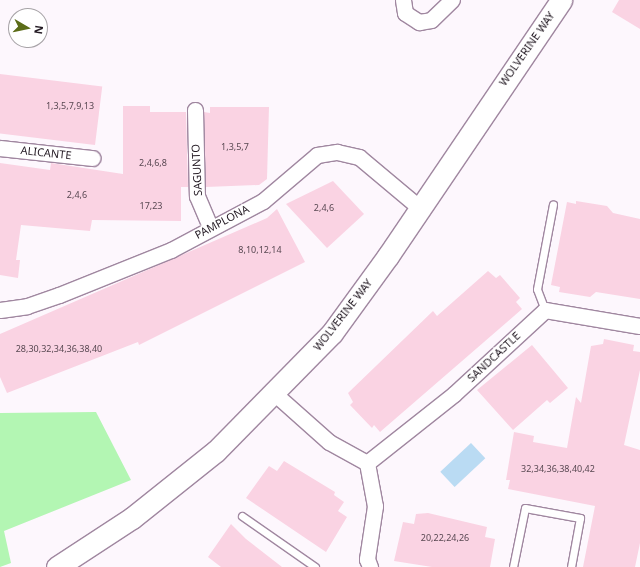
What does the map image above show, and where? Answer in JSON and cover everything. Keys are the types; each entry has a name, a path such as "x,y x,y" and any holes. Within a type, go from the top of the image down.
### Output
{"street":[{"path":"403,0 405,13 419,22 431,20 452,0"},
{"name":"WOLVERINE WAY","path":"57,567 132,518 210,456 275,394 332,333 421,209 561,0"},
{"name":"SAGUNTO","path":"195,110 197,196 210,227"},
{"name":"ALICANTE","path":"0,148 92,158"},
{"name":"PAMPLONA","path":"0,310 27,306 171,250 210,227 263,201 317,155 337,152 359,157 421,209"},
{"path":"545,310 640,326"},
{"name":"SANDCASTLE","path":"367,463 454,394 545,310"},
{"path":"275,394 329,442 367,463 375,506 367,559 370,567"}],"lane":[{"path":"545,310 537,289 553,204"},
{"path":"513,567 524,508 580,518 571,567"},
{"path":"242,516 315,567"}],"green space":[{"path":"96,412 131,480 4,531 11,563 0,567 0,413"}],"water":[{"path":"471,443 485,458 455,487 440,472"}],"building":[{"path":"619,0 640,0 640,29 612,12"},
{"path":"0,74 102,87 95,145 0,133"},
{"path":"123,106 150,106 150,112 186,112 188,187 181,187 181,221 92,220 90,231 21,225 16,260 20,260 18,278 0,275 0,163 50,170 51,163 123,174"},
{"path":"210,107 269,107 267,179 259,185 206,187 204,112 210,113"},
{"path":"333,181 364,214 327,248 286,204"},
{"path":"576,201 607,206 613,213 640,219 640,299 596,292 590,297 559,292 560,287 551,285 567,202 576,204"},
{"path":"277,209 305,262 139,345 138,342 7,393 0,377 0,334 267,218"},
{"path":"488,271 496,278 500,275 520,298 516,302 522,309 380,432 374,425 372,428 350,405 353,402 348,393 433,311 437,316"},
{"path":"604,339 634,345 633,351 640,352 640,370 624,445 640,450 640,543 635,567 583,567 595,506 508,489 510,480 506,480 514,432 534,436 533,442 567,448 576,397 581,403 591,346 603,344"},
{"path":"532,345 568,388 550,403 547,400 513,430 477,390"},
{"path":"284,461 335,492 334,495 344,502 338,511 347,517 326,552 246,498 269,466 277,471"},
{"path":"428,513 487,527 485,537 495,539 490,567 432,567 394,561 403,522 414,524 416,514"},
{"path":"231,524 246,539 282,567 221,567 208,557"}]}
